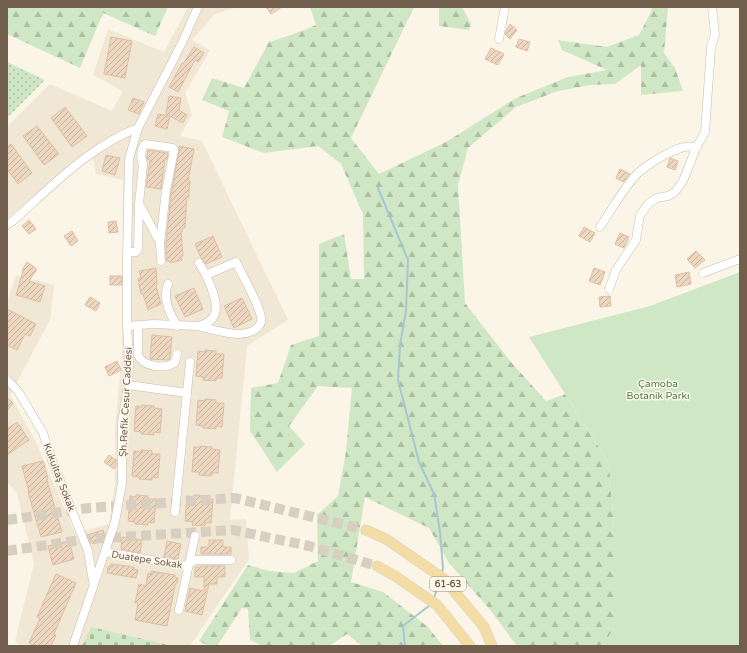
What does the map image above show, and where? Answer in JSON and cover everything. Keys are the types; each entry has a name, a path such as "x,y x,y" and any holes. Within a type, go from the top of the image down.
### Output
{"main road":[{"name":"61-63","path":"366,530 386,539 444,579 484,627 492,646"},
{"name":"61-63","path":"377,566 395,576 437,605 470,646"}],"street":[{"name":"Şh.Refik Cesur Caddesi","path":"73,646 115,522 122,483 122,423 128,385 129,364 129,159 138,128 182,43 198,7"},
{"path":"499,39 504,7"},
{"path":"609,289 616,270 636,240 640,215 649,202 656,198 668,196 676,192 683,181 696,146 705,132 711,47 715,34 712,7"},
{"path":"7,225 85,158 123,134 138,128"},
{"path":"128,252 136,252 138,249 139,204 143,164 141,160 143,145 173,148 174,150 166,191 160,243 161,261"},
{"path":"600,227 627,186 638,173 654,161 667,154 684,147 696,146"},
{"path":"139,204 160,243"},
{"path":"703,273 740,259"},
{"path":"198,326 238,334 254,330 262,321 260,310 236,262 206,275"},
{"path":"128,326 154,324 198,326 204,325 210,321 214,316 217,302 206,275 199,263"},
{"path":"168,284 166,295 170,310 177,326"},
{"path":"138,326 138,355 143,362 149,365 168,366 175,362 177,354"},
{"path":"175,512 190,362"},
{"name":"Kukultaş Sokak","path":"7,380 18,391 43,433 54,466 88,551 94,583"},
{"path":"128,385 187,392"},
{"name":"Duatepe Sokak","path":"179,610 195,536"},
{"name":"Duatepe Sokak","path":"105,552 186,566 195,560 231,560"}],"shaded area":[{"path":"188,7 238,7 215,14 192,40 210,50 185,93 192,115 180,136 202,141 288,320 247,346 230,520 246,519 249,559 191,644 192,646 21,646 15,641 34,564 17,493 7,482 7,303 16,275 54,285 50,320 10,395 35,440 75,533 109,524 115,484 115,429 122,352 123,180 96,174 93,158 7,218 7,127 50,84 112,111 123,91 93,75 108,29 164,52"}],"green space":[{"path":"7,7 168,7 155,36 103,13 80,68 7,34"},
{"path":"310,7 414,7 351,138 379,174 446,142 516,98 568,77 607,70 562,50 558,40 607,47 639,35 652,7 668,7 664,53 675,68 683,91 641,95 641,65 615,84 590,85 558,91 516,107 468,148 458,185 465,303 510,361 546,401 565,394 609,463 614,527 614,628 603,646 517,646 491,611 449,563 429,528 365,497 351,582 383,592 428,627 443,646 362,646 347,634 329,646 263,646 250,640 248,609 242,608 217,646 208,646 199,641 248,565 269,571 294,573 318,561 317,515 338,496 346,451 352,388 318,386 289,426 305,444 277,472 250,431 251,388 278,383 291,345 319,336 319,244 344,234 351,279 364,279 363,214 341,164 318,146 264,153 222,137 229,111 202,100 212,78 244,88 269,42 316,25"},
{"path":"439,7 462,7 471,24 469,30 439,26"},
{"path":"7,62 45,80 7,118"},
{"name":"Çamoba Botanik Parkı","path":"740,272 740,646 603,646 614,628 614,527 609,463 529,337 650,306"},
{"path":"91,627 173,646 82,646"}],"building":[{"path":"266,7 282,7 271,14"},
{"path":"510,24 517,30 510,39 505,34"},
{"path":"111,37 132,41 125,78 104,74"},
{"path":"519,39 530,42 527,51 516,47"},
{"path":"194,47 204,53 198,62 195,60 178,92 169,87 182,63 183,64"},
{"path":"491,48 504,54 498,65 485,59"},
{"path":"169,96 181,98 179,110 187,115 183,123 166,114"},
{"path":"133,98 144,102 139,114 128,110"},
{"path":"65,107 87,136 72,147 51,118"},
{"path":"158,114 170,116 167,129 155,126"},
{"path":"37,126 59,154 44,165 23,136"},
{"path":"11,144 32,173 18,184 7,169 7,147"},
{"path":"179,146 194,149 188,181 190,181 189,197 187,197 185,228 183,228 181,232 183,256 181,256 182,260 170,263 170,261 166,261 166,243 171,193"},
{"path":"148,150 168,153 167,159 165,159 161,189 146,187 150,160 147,159"},
{"path":"106,155 120,158 115,175 102,171"},
{"path":"670,158 678,161 675,170 667,167"},
{"path":"620,169 630,174 623,182 616,178"},
{"path":"29,220 36,229 29,234 22,226"},
{"path":"116,221 118,232 109,233 108,222"},
{"path":"584,227 595,233 590,242 579,236"},
{"path":"72,231 78,241 71,246 64,236"},
{"path":"620,233 629,237 624,248 615,244"},
{"path":"213,236 222,257 206,264 201,258 195,244"},
{"path":"696,251 705,260 695,268 687,259"},
{"path":"27,262 37,269 29,281 45,286 40,302 16,295 23,271 22,270"},
{"path":"156,268 156,286 161,304 148,310 143,294 141,294 138,279 141,278 139,271"},
{"path":"594,268 605,272 600,285 589,281"},
{"path":"689,272 691,284 677,287 675,275"},
{"path":"110,276 122,276 122,285 110,285"},
{"path":"194,288 203,309 185,317 175,296"},
{"path":"610,296 611,306 600,307 599,297"},
{"path":"90,297 100,303 96,311 85,305"},
{"path":"242,298 252,319 234,328 224,306"},
{"path":"7,309 36,324 30,336 25,334 17,350 7,345"},
{"path":"152,335 172,337 170,359 150,359"},
{"path":"205,350 216,351 216,354 224,354 222,378 216,378 216,381 203,380 203,377 196,376 198,351 205,352"},
{"path":"117,361 121,370 109,376 105,367"},
{"path":"7,398 13,403 7,411"},
{"path":"205,399 216,400 216,403 224,403 222,427 216,426 216,429 203,428 203,426 196,425 198,400 204,401"},
{"path":"142,405 154,406 154,408 162,409 160,433 154,432 154,435 141,434 141,432 134,431 136,406 142,407"},
{"path":"17,422 29,440 7,455 7,429"},
{"path":"194,447 212,447 212,449 220,450 218,473 212,473 212,476 199,475 199,472 192,472"},
{"path":"141,450 152,451 152,454 160,454 158,478 152,477 152,480 139,479 140,477 132,476 134,451 141,452"},
{"path":"109,455 116,460 114,469 104,462"},
{"path":"43,461 62,532 41,537 22,466"},
{"path":"136,495 148,496 148,499 156,499 154,523 148,522 148,525 135,524 135,522 128,521 130,496 136,497"},
{"path":"194,495 205,496 205,499 213,499 211,523 205,523 205,526 192,525 193,522 185,521 187,496 194,497"},
{"path":"103,530 105,535 103,541 93,544 90,534"},
{"path":"122,537 142,540 140,553 121,549"},
{"path":"209,540 223,540 223,547 231,547 231,554 201,554 201,547 209,547"},
{"path":"69,541 74,559 53,565 48,546"},
{"path":"167,541 181,544 178,559 164,557"},
{"path":"111,564 134,567 134,569 138,570 136,578 107,573 108,566"},
{"path":"225,566 225,577 217,577 217,584 209,584 202,615 185,611 190,588 204,591 204,577 195,577 195,567"},
{"path":"151,571 175,575 175,577 178,578 177,584 175,584 167,626 135,620 138,603 135,603 139,584 146,586 148,573 151,574"},
{"path":"56,574 76,583 54,634 56,635 51,646 35,646 29,643 40,618 37,617"}],"waterway":[{"path":"378,188 408,260 406,311 400,345 398,380 419,462 434,494 440,532 443,568 442,573"},
{"path":"434,598 440,580"},
{"path":"405,646 403,626 430,605"}],"tunnel":[{"path":"7,520 89,508 235,498 366,530"},
{"path":"7,551 88,539 233,530 309,546 377,566"}]}
